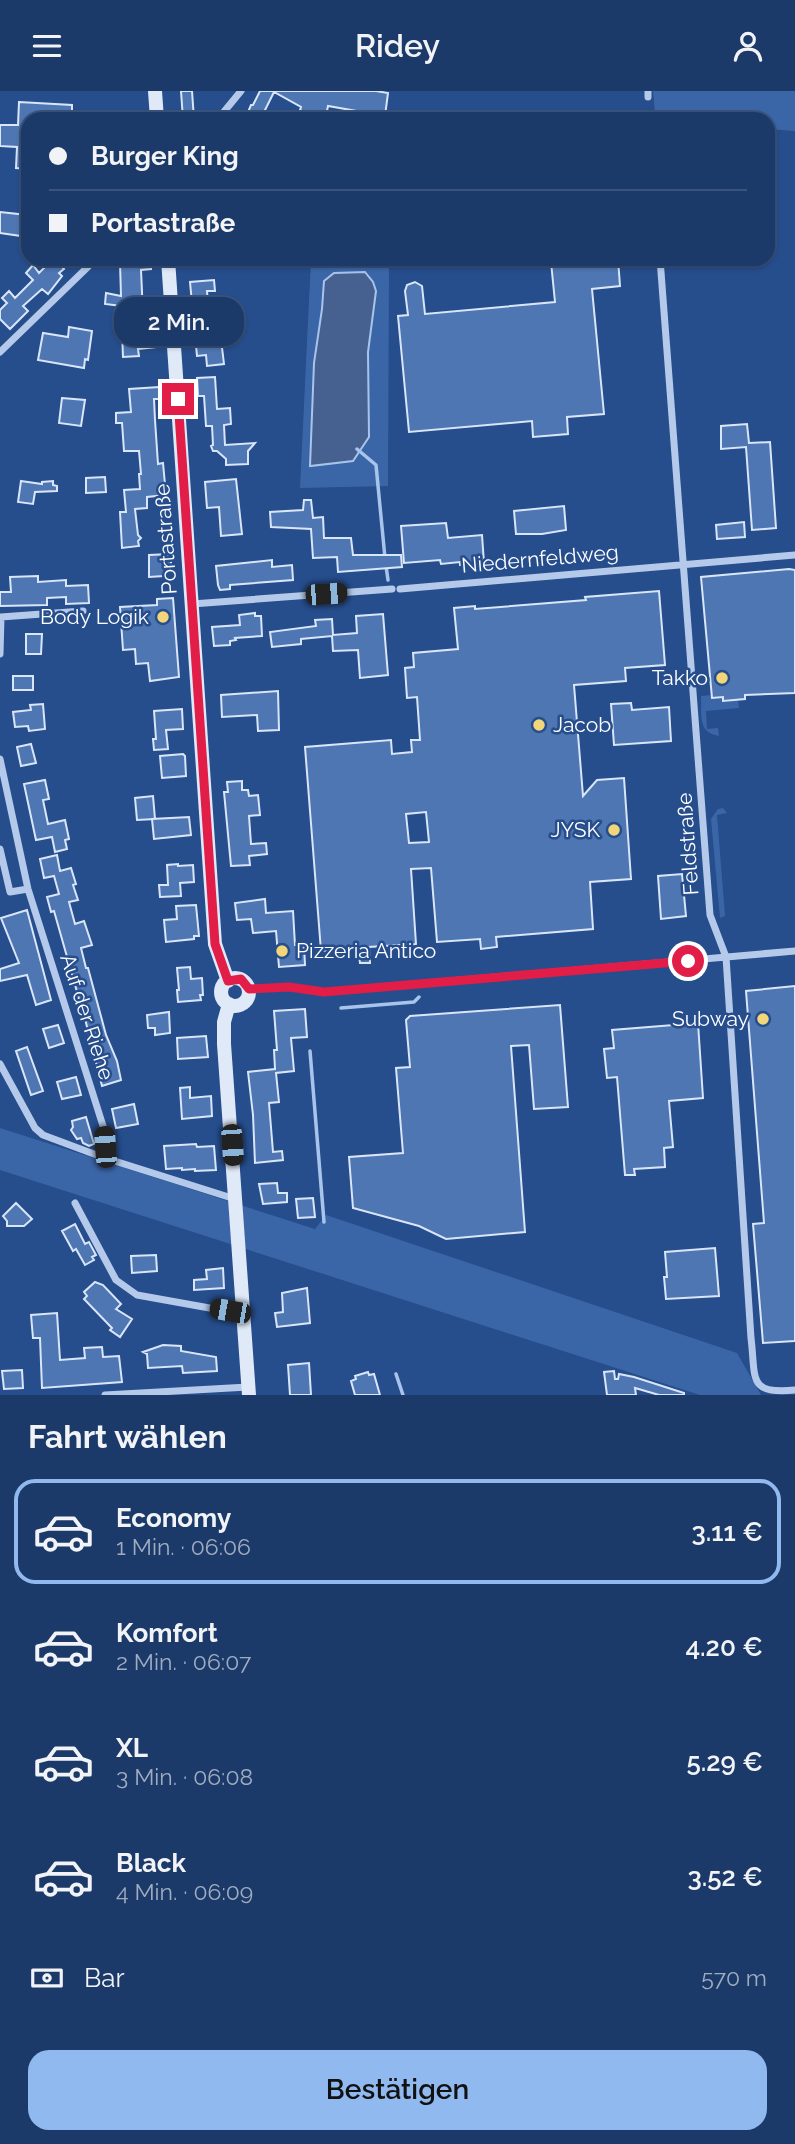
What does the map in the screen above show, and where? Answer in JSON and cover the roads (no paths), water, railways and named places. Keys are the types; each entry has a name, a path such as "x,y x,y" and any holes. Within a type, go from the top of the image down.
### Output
{"main road":[{"path":"155,91 156,112"},
{"name":"Portastraße","path":"168,266 215,944 228,981"},
{"path":"241,979 249,989 248,997 242,1003 229,1004 222,991 228,981 241,979"},
{"path":"229,1004 224,1022 224,1044 249,1391"}],"street":[{"path":"224,112 241,91"},
{"path":"0,352 89,266"},
{"name":"Feldstraße","path":"661,266 710,915 726,957 751,1338 757,1383 764,1390 774,1392 795,1389"},
{"name":"Niedernfeldweg","path":"192,604 795,555"},
{"path":"0,654 1,617 83,611"},
{"name":"Auf der Riehe","path":"0,759 28,889 104,1129 105,1147 102,1157"},
{"path":"0,849 10,892 28,889"},
{"path":"249,989 289,987 324,992 795,951"},
{"path":"0,1064 38,1132 50,1139 236,1199"},
{"path":"75,1203 116,1280 137,1295 244,1314"},
{"path":"105,1395 249,1391"}],"waterway":[{"path":"357,449 376,465 385,558"},
{"path":"386,566 388,580"},
{"path":"341,1008 414,1002 419,997"},
{"path":"310,1051 324,1222"},
{"path":"396,1374 403,1395"}],"place":[{"name":"Body Logik","path":"163,617"},
{"name":"Takko","path":"722,678"},
{"name":"Jacob","path":"539,725"},
{"name":"JYSK","path":"614,830"},
{"name":"Pizzeria Antico","path":"282,951"},
{"name":"Subway","path":"763,1019"}]}
